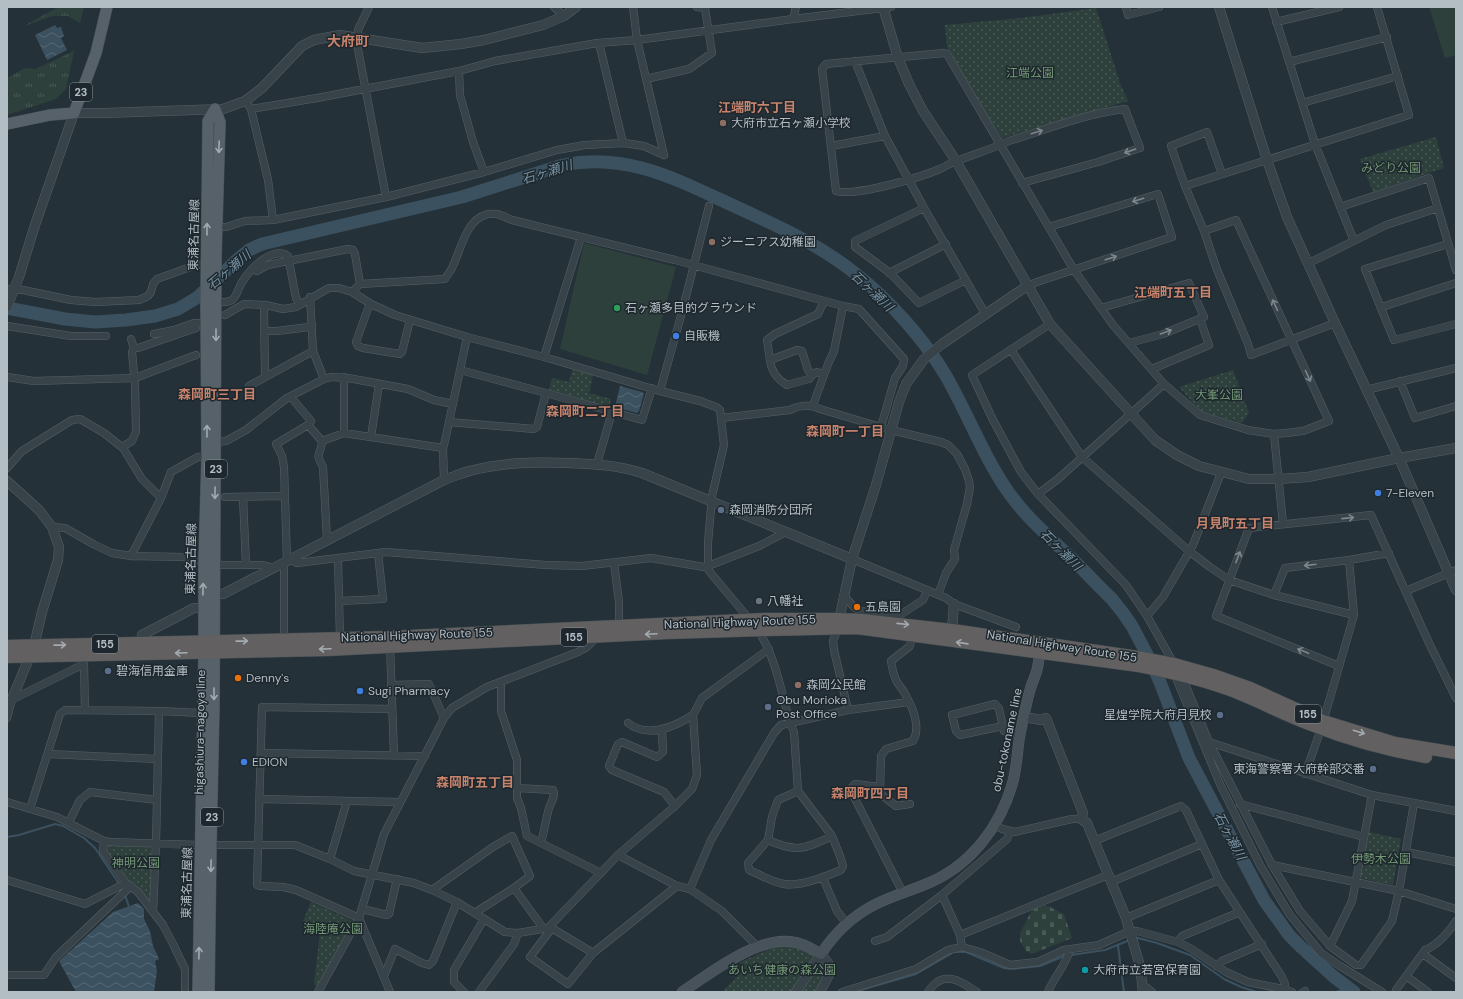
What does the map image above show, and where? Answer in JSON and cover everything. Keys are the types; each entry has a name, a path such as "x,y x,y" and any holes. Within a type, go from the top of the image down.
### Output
{"highway":[{"name":"National Highway Route 155","path":"209,647 284,640 765,619 838,623 857,628 912,636 1131,656 1229,689 1377,747 1456,761"},
{"name":"National Highway Route 155","path":"7,657 32,651 209,647 327,650 598,636 758,630 862,620 952,630 1139,666 1172,669"},
{"name":"National Highway Route 155","path":"7,646 32,651"},
{"name":"National Highway Route 155","path":"1322,725 1395,743 1456,753"}],"main road":[{"name":"23","path":"7,124 74,113 96,53 107,7"},
{"name":"東浦名古屋線","path":"209,647 203,608 209,562 216,442 213,300 216,256 220,122 215,109"},
{"name":"東浦名古屋線","path":"198,992 206,845 202,713 214,594 209,562 207,456 201,325 213,300 207,266 208,121 215,109"},
{"name":"higashiura-nagoya line","path":"209,647 214,705 206,845 209,992"},
{"name":"obu-tokoname line","path":"821,954 832,939 855,917 874,904 942,876 964,860 984,841 996,824 1013,784 1020,735 1041,648"},
{"path":"682,992 725,964 758,947 773,942 790,941 800,943 821,954"}],"street":[{"path":"369,7 358,30 357,37 365,88 386,197"},
{"path":"554,7 564,16"},
{"path":"248,105 302,46 326,37 357,37 408,47 439,47 484,40 543,25 564,16 576,7"},
{"path":"217,227 226,227 245,221 273,220 386,197 484,172 570,147 623,143 644,146 664,155 636,40 633,7"},
{"path":"646,79 689,69 712,53 705,8 697,7"},
{"path":"793,18 796,7"},
{"path":"8,304 10,290 20,277 35,225 74,113 223,109 365,88 459,71 495,61 599,43 636,40 793,18 886,7 898,58 909,84 923,110 956,161 1050,324 1155,440 1177,455 1194,463 1249,479 1308,477 1456,448"},
{"path":"1126,7 1128,15 1159,7"},
{"path":"1219,7 1267,160 1287,216 1366,390 1452,572 1456,590"},
{"path":"1272,7 1315,144 1354,241"},
{"path":"1276,22 1339,7"},
{"path":"1185,186 1409,115 1377,7"},
{"path":"1289,62 1387,38"},
{"path":"599,43 623,143"},
{"path":"1022,183 1098,162 1140,148 1125,109 1108,111 1009,141 1000,145 956,161 941,169 908,180 878,188 843,193 836,191 822,69 826,64 944,53 947,54 1000,145 1022,183 1074,270 1101,308 1164,384 1200,415 1248,430 1274,434 1303,431 1329,421 1236,220 1204,231"},
{"path":"855,61 885,136 908,180 986,315"},
{"path":"459,71 460,95 473,142 484,172"},
{"path":"1302,104 1398,76"},
{"path":"248,105 268,180 273,220"},
{"path":"1222,174 1206,132 1171,146 1185,186 1204,231 1216,267 1252,355 1335,323"},
{"path":"831,146 885,136"},
{"path":"1340,207 1430,178 1456,270"},
{"path":"848,710 833,641 852,559 876,485 899,402 906,384 920,364 942,344 1027,286 1172,237 1158,194 1049,227"},
{"path":"660,391 709,206"},
{"path":"924,208 855,241 855,247 889,273 919,303 966,280"},
{"path":"1309,262 1386,225 1438,208"},
{"path":"352,292 360,284 445,279 452,268 465,233 476,220 487,214 499,214 512,220 693,265 843,306 859,308 904,359 903,366 895,378 882,427"},
{"path":"544,357 581,237"},
{"path":"889,273 946,244"},
{"path":"1448,244 1365,269 1382,307 1394,340 1456,324"},
{"path":"257,271 268,265 348,249 353,250 356,258 360,284"},
{"path":"213,300 226,302 231,300 236,295 245,277 261,261 280,253 287,255 296,298 300,305"},
{"path":"10,290 23,290 71,300 95,302 139,300 148,296 157,279 196,265 207,266"},
{"path":"1101,308 1189,283 1204,317 1163,334 1129,343"},
{"path":"1382,307 1456,283"},
{"path":"225,315 242,304 251,303 283,309 296,307 310,297 329,288 339,288 352,292 370,303 395,315 410,320 700,401 716,407 720,410 724,445 711,501 708,566 709,571 745,614"},
{"path":"310,297 313,351 324,379"},
{"path":"824,301 818,314 767,340 772,369 780,382 787,385 809,379 817,372 824,374"},
{"path":"370,303 356,342 358,346 400,354 402,352 410,320"},
{"path":"265,376 264,309 266,305"},
{"path":"813,405 834,351 843,306"},
{"path":"1152,369 1210,345 1200,319"},
{"path":"154,334 174,330 194,323 201,325"},
{"path":"1050,324 972,375 992,418 1021,472 1038,494 1126,585 1147,616 1172,669 1272,865 1300,911 1330,946 1356,965 1361,965 1392,921 1399,891 1414,803"},
{"path":"134,348 138,348 201,325"},
{"path":"264,330 277,332 309,327 312,325"},
{"path":"7,326 71,336 106,336"},
{"path":"444,480 443,448 467,337"},
{"path":"122,447 132,441 136,432 135,378 132,352 134,348 131,339"},
{"path":"770,360 797,350 802,351 808,370 812,375"},
{"path":"1011,350 1082,457 1189,551 1229,580 1274,595 1354,615"},
{"path":"249,386 313,351"},
{"path":"7,377 34,381 135,378 196,355"},
{"path":"1366,390 1456,368"},
{"path":"460,370 642,420 652,388"},
{"path":"216,442 226,440 246,430 287,398 292,397 324,379 344,377 408,389 434,400 453,404"},
{"path":"344,377 344,433"},
{"path":"1400,382 1415,418 1456,406"},
{"path":"371,437 379,384"},
{"path":"1038,494 1058,479 1164,384"},
{"path":"449,422 534,429 537,427 546,393"},
{"path":"284,640 287,561 284,467 282,456 276,444 308,425 310,421 292,397"},
{"path":"721,418 790,410 813,405 820,409 948,445 957,454 965,469 969,481 969,494 954,550 954,559 946,573 938,595"},
{"path":"597,464 612,412"},
{"path":"7,468 22,452 75,419 80,419 122,447 142,479 161,498"},
{"path":"308,425 322,441 322,449 318,454 318,458 323,467 327,540"},
{"path":"322,441 344,433 443,448"},
{"path":"1274,434 1283,524"},
{"path":"131,556 161,498 171,472 198,457 207,456"},
{"path":"214,594 223,594 444,480 470,471 501,465 536,462 597,464 626,468 642,473 946,598 954,604 1016,627"},
{"path":"1147,616 1163,597 1189,551 1221,472"},
{"path":"7,481 39,510 52,527 58,547 58,560 32,651 10,700 7,718"},
{"path":"225,497 285,496"},
{"path":"243,497 246,565"},
{"path":"1339,666 1216,616 1249,528 1371,515 1456,698"},
{"path":"52,527 65,528 112,553 131,556 183,557 222,565 262,565 274,568"},
{"path":"287,561 297,563 386,552 582,566 651,558 704,567 759,546 782,534 783,531"},
{"path":"339,601 383,599 378,553"},
{"path":"1274,595 1285,568 1349,560 1389,553"},
{"path":"338,559 340,638"},
{"path":"1305,774 1322,725 1354,615 1349,560"},
{"path":"614,563 619,602 619,626"},
{"path":"1406,591 1452,572"},
{"path":"843,597 860,611 900,615 923,600 927,591"},
{"path":"952,630 954,604"},
{"path":"142,635 194,608 203,608"},
{"path":"318,992 359,918 384,834 444,718 452,708 487,687 566,658 587,647 598,636"},
{"path":"910,804 896,806 883,796 880,791 880,787 881,756 886,749 913,741 916,736 916,721 909,702 897,683 891,661 910,646 912,636"},
{"path":"762,638 769,649 790,723 794,732 798,791 832,836 843,866 841,870 823,878 785,885 749,870 748,863 768,840 772,817 778,800 798,791"},
{"path":"390,646 394,755"},
{"path":"628,723 633,727 642,730 662,730 678,725 693,715 702,698 769,649"},
{"path":"10,700 84,664 85,710"},
{"path":"1172,669 1220,784 1260,865 1290,916 1321,953 1382,992"},
{"path":"501,682 501,711 517,760 517,798 528,836 601,873"},
{"path":"391,686 429,684 444,718"},
{"path":"690,889 712,840 774,733 781,725 848,710 909,702"},
{"path":"1003,726 960,735 956,731 952,715 996,704 999,709 1003,726 1004,731 1020,735"},
{"path":"390,992 359,918 296,890 283,886 257,885 262,707 392,709"},
{"path":"30,809 60,714 65,710 202,713"},
{"path":"153,912 156,844 158,711"},
{"path":"677,886 593,953 568,984 530,957 548,928 618,855 675,806 692,789 697,775 693,715"},
{"path":"1024,717 1041,720 1046,718 1083,813 1081,819"},
{"path":"662,730 663,752 657,757 622,742 618,744 609,766 612,770 664,792 675,806"},
{"path":"1209,742 1372,796 1456,811"},
{"path":"261,753 425,756"},
{"path":"48,754 157,759"},
{"path":"880,787 855,784 850,789 903,893"},
{"path":"517,788 555,791 549,807 541,843"},
{"path":"69,822 80,800 90,792 157,800"},
{"path":"1330,946 1352,901 1372,796"},
{"path":"260,799 400,802"},
{"path":"330,859 347,801"},
{"path":"7,802 69,822 104,841 156,844 258,846 295,845 330,859 354,871 414,883 432,890 476,912 484,919 505,932 518,933 548,928"},
{"path":"1240,804 1364,838"},
{"path":"1094,841 1181,806 1186,810 1219,880 1282,976 1285,984 1283,989"},
{"path":"996,824 1002,829 1010,832 1019,832 1072,819 1081,819 1087,823 1126,918 1140,966 1143,989 1152,992"},
{"path":"875,941 887,937 942,894 1007,839 1010,832"},
{"path":"432,890 493,847 512,836 530,876 476,912"},
{"path":"768,840 780,846 793,849 809,847 832,836"},
{"path":"104,841 103,851 128,885 138,892 163,925 185,969 185,992"},
{"path":"960,936 1202,844"},
{"path":"1406,852 1456,862"},
{"path":"618,855 677,886 690,889 722,911 758,947"},
{"path":"1272,865 1399,891 1456,909"},
{"path":"823,878 837,911 847,924"},
{"path":"362,909 386,915 389,914 397,879"},
{"path":"7,880 85,904 128,885"},
{"path":"1126,918 1219,880"},
{"path":"7,975 44,975 56,956 128,885"},
{"path":"514,888 548,928 593,953"},
{"path":"942,894 960,936 962,947"},
{"path":"384,976 395,949 429,965 433,960 457,902"},
{"path":"1178,942 1182,936 1240,912"},
{"path":"464,992 454,982 454,970 484,919"},
{"path":"1396,990 1425,950 1433,947 1450,931 1456,921"},
{"path":"842,992 916,969 948,950 962,947 980,952 1010,965 1038,962 1064,950 1098,945 1131,937 1138,931 1178,942 1200,953 1226,972 1248,982 1292,992"},
{"path":"479,992 514,944 518,933"},
{"path":"1216,966 1222,961 1262,944"},
{"path":"1048,992 1068,958 1070,949"},
{"path":"796,992 821,954 828,963 831,971 820,992"},
{"path":"1423,954 1456,978"},
{"path":"1406,976 1428,992"},
{"path":"928,992 936,982 943,979 953,979 977,992"}],"green space":[{"path":"58,7 84,7 80,23 68,16 53,16 24,26"},
{"path":"1429,7 1456,7 1456,55 1445,58"},
{"name":"江端公園","path":"1096,8 1120,83 1128,101 1002,138 976,98 947,48 945,25 1021,18"},
{"path":"74,51 66,89 56,99 7,115 7,78 25,68 35,69"},
{"name":"みどり公園","path":"1436,137 1444,168 1373,192 1360,159"},
{"name":"石ヶ瀬多目的グラウンド","path":"584,243 676,267 647,375 560,349"},
{"path":"573,367 594,372 589,393 611,399 609,408 548,392 552,378 569,382"},
{"name":"大峯公園","path":"1233,370 1249,413 1242,423 1201,411 1179,387"},
{"name":"伊勢木公園","path":"1369,832 1401,839 1393,885 1360,878"},
{"name":"神明公園","path":"104,841 156,844 153,912 103,851"},
{"name":"海陸庵公園","path":"311,902 353,921 320,990 314,984 320,932 303,921"},
{"path":"1046,905 1064,914 1072,938 1032,954 1026,951 1020,941 1020,933 1032,910"},
{"name":"あいち健康の森公園","path":"775,947 790,947 821,954 831,971 818,992 722,992 743,971 740,962"}],"water":[{"path":"55,25 57,28 61,27 64,36 61,38 67,50 47,60 35,35"},
{"path":"620,386 642,392 644,394 637,413 615,407"},
{"path":"138,903 144,909 144,919 150,931 153,946 159,959 155,961 157,971 154,992 76,992 59,961 113,912"}],"waterway":[{"name":"石ヶ瀬川","path":"7,308 65,319 95,322 155,316 178,309 198,297 239,258 249,250 262,244 462,197 563,165 584,162 605,162 644,168 700,190 790,232 824,251 868,284 881,295 928,348 954,390 983,450 1009,493 1030,518 1112,599 1132,626 1160,682 1189,758 1264,900 1289,935 1333,976 1354,992"},
{"path":"7,837 19,835 55,824 63,826 84,838 95,848 120,885"},
{"path":"125,895 129,907"},
{"path":"1134,939 1138,938 1157,943 1190,955 1224,979 1241,987 1257,992"},
{"path":"1071,955 1105,950 1130,940"},
{"path":"1118,946 1124,992"},
{"path":"854,992 916,974 954,952 966,952 1004,968 1011,969 1040,966 1067,955"},
{"path":"1336,992 1349,988"}],"place":[{"name":"大府市立石ヶ瀬小学校","path":"723,123"},
{"name":"ジーニアス幼稚園","path":"712,242"},
{"name":"石ヶ瀬多目的グラウンド","path":"617,308"},
{"name":"自販機","path":"676,336"},
{"name":"7-Eleven","path":"1378,493"},
{"name":"森岡消防分団所","path":"721,510"},
{"name":"八幡社","path":"759,601"},
{"name":"五島園","path":"857,607"},
{"name":"碧海信用金庫","path":"108,671"},
{"name":"Denny's","path":"238,678"},
{"name":"森岡公民館","path":"798,685"},
{"name":"Sugi Pharmacy","path":"360,691"},
{"name":"Obu Morioka Post Office","path":"768,707"},
{"name":"星煌学院大府月見校","path":"1220,715"},
{"name":"EDION","path":"244,762"},
{"name":"東海警察署大府幹部交番","path":"1373,769"},
{"name":"大府市立若宮保育園","path":"1085,970"}],"district":[{"name":"大府町","path":"348,41"},
{"name":"江端町六丁目","path":"757,107"},
{"name":"江端町五丁目","path":"1173,292"},
{"name":"森岡町三丁目","path":"217,394"},
{"name":"森岡町二丁目","path":"585,411"},
{"name":"森岡町一丁目","path":"845,431"},
{"name":"月見町五丁目","path":"1235,523"},
{"name":"森岡町五丁目","path":"475,782"},
{"name":"森岡町四丁目","path":"870,793"}]}
